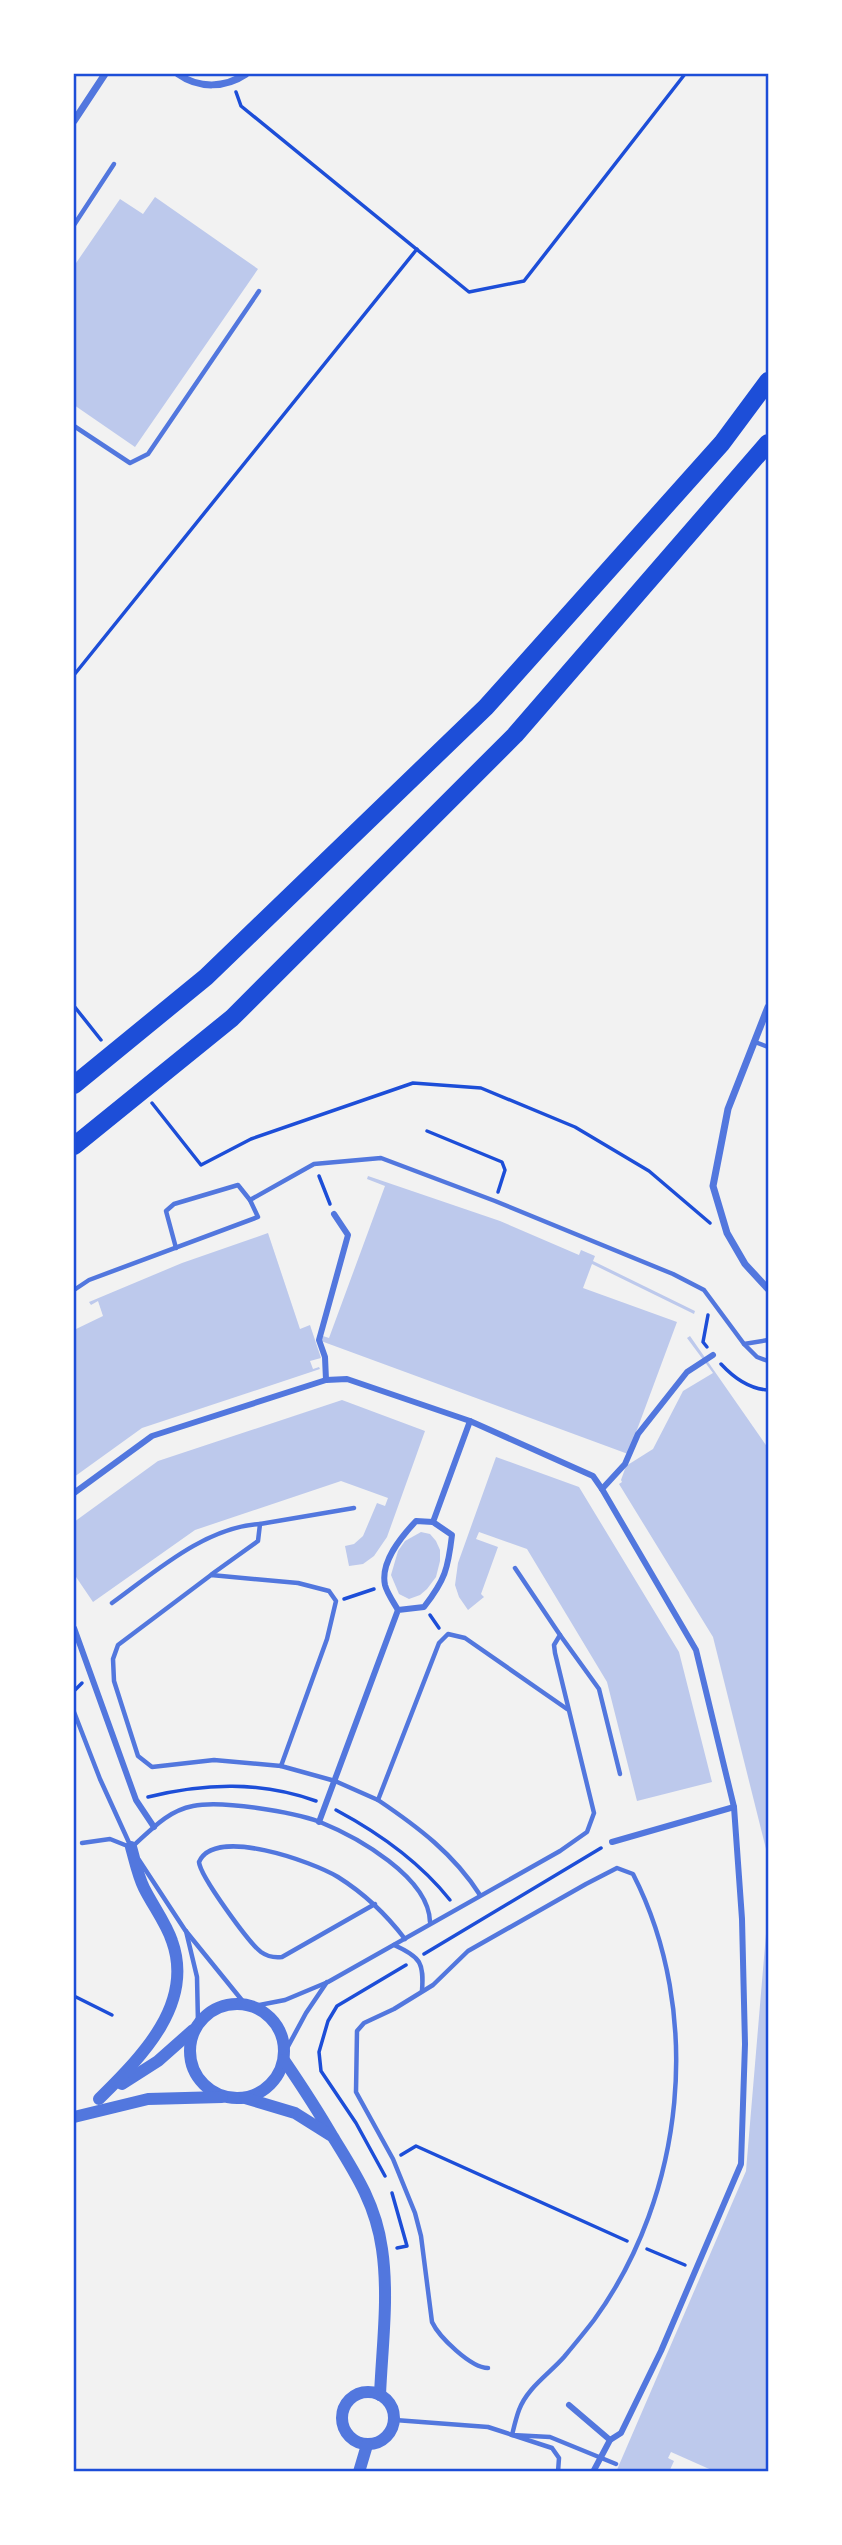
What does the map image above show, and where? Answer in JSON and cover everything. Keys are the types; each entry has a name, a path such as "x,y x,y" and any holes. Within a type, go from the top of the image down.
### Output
{"highway":[{"path":"74,1085 206,977 486,707 722,443 768,381"},
{"path":"74,1146 232,1018 515,735 768,443"}],"street":[{"path":"74,121 105,74"},
{"path":"178,74 204,84 233,83 246,74"},
{"path":"768,1007 728,1109 713,1186 727,1234 745,1264 768,1289"},
{"path":"326,1380 325,1357 319,1340 348,1235 334,1214"},
{"path":"602,1489 625,1464 638,1434 687,1372 713,1355"},
{"path":"74,1493 152,1436 326,1380 347,1379 470,1422 593,1476 696,1650 734,1807 742,1919 745,2044 741,2164 661,2351 621,2433 610,2440 593,2472"},
{"path":"433,1522 470,1422"},
{"path":"319,1822 398,1610 385,1586 389,1558 416,1521 433,1522 452,1535 449,1561 442,1583 424,1607 398,1610"},
{"path":"74,1628 136,1800 154,1827"},
{"path":"612,1842 734,1807"},
{"path":"99,2099 131,2068 154,2039 167,2014 176,1980 176,1960 171,1939 142,1885 131,1847"},
{"path":"74,2117 158,2061 218,2007 231,2004 250,2005 275,2021 282,2033 285,2056 367,2192 377,2222 382,2251 384,2304 380,2395"},
{"path":"197,2025 191,2040 192,2067 202,2083 226,2097"},
{"path":"244,2098 259,2093 273,2083 285,2056"},
{"path":"74,2117 148,2099 244,2098 295,2113 333,2137"},
{"path":"371,2392 380,2395 391,2405 395,2420 392,2430 377,2444 367,2445 350,2438 342,2421 342,2412 353,2397 371,2392"},
{"path":"569,2405 610,2440"},
{"path":"359,2472 367,2445"}],"lane":[{"path":"74,225 114,164"},
{"path":"74,426 130,463 148,454 259,291"},
{"path":"755,1042 768,1047"},
{"path":"250,1199 314,1164 381,1158 495,1200 636,1258 704,1290 744,1344 757,1357 768,1361"},
{"path":"74,1290 89,1280 176,1248 258,1217 250,1199 238,1185 174,1204 166,1211 176,1248"},
{"path":"744,1344 768,1340"},
{"path":"113,1603 194,1544 250,1525 354,1508"},
{"path":"260,1524 258,1541 118,1645 113,1659 114,1681 138,1756 152,1767 199,1760 249,1761 281,1766 335,1782 378,1800 414,1824 465,1872 480,1895"},
{"path":"515,1568 599,1689 620,1774"},
{"path":"211,1575 298,1583 329,1591 336,1601 327,1639 281,1766"},
{"path":"378,1800 426,1672 444,1636 454,1634 465,1638 568,1710"},
{"path":"74,1712 100,1779 131,1847 185,1930 250,2005 285,2000 328,1982 430,1922 575,1843 587,1832 594,1813 555,1653 554,1645 560,1635"},
{"path":"131,1847 170,1814 194,1805 257,1809 319,1822 360,1842 393,1866 424,1898 430,1910 430,1922"},
{"path":"82,1843 110,1839 131,1847"},
{"path":"375,1904 282,1957 270,1957 260,1951 249,1938 203,1875 199,1862 204,1854 215,1847 229,1846 281,1854 307,1862 337,1876 375,1904 405,1939"},
{"path":"488,2368 471,2362 439,2334 432,2322 419,2227 393,2159 356,2092 356,2036 364,2023 422,1992 446,1975 468,1951 617,1868 633,1874 662,1950 670,1989 676,2045 676,2083 668,2150 661,2180 626,2268 594,2319 527,2395 519,2409 512,2435"},
{"path":"185,1930 197,1977 197,2025"},
{"path":"393,1945 420,1961 422,1992"},
{"path":"285,2056 306,2013 328,1982"},
{"path":"395,2420 488,2427 552,2448 559,2458 558,2472"},
{"path":"512,2435 550,2437 616,2464"}],"path":[{"path":"233,83 241,106 469,292 524,281 685,74"},
{"path":"74,675 417,249"},
{"path":"201,1165 251,1139 413,1083 481,1088 575,1127 649,1171 716,1228 727,1234"},
{"path":"427,1131 502,1162 505,1170 495,1200"},
{"path":"314,1164 334,1214"},
{"path":"336,1601 385,1586"},
{"path":"424,1607 444,1636"},
{"path":"74,1996 112,2015"},
{"path":"382,2251 407,2246 396,2203 381,2166 416,2147 696,2270"}],"building":[{"path":"155,197 258,269 135,447 74,405 74,266 120,199 143,214"},
{"path":"368,1176 500,1221 579,1255 581,1250 595,1256 593,1261 695,1311 694,1314 592,1264 583,1288 677,1322 628,1454 321,1341 323,1336 329,1338 385,1186 367,1179"},
{"path":"268,1233 300,1329 310,1325 321,1358 310,1361 313,1369 320,1369 142,1428 74,1477 74,1330 103,1316 98,1301 91,1305 89,1302 182,1263"},
{"path":"690,1336 768,1448 768,1857 713,1637 619,1484 626,1466 653,1449 683,1391 713,1373 687,1338"},
{"path":"342,1400 425,1431 387,1537 374,1556 363,1564 349,1566 345,1546 354,1544 363,1536 377,1503 385,1506 388,1498 341,1481 195,1530 93,1602 74,1574 74,1522 158,1461"},
{"path":"496,1457 579,1487 679,1652 712,1782 637,1801 607,1682 527,1549 479,1532 476,1539 498,1547 481,1594 484,1597 468,1610 459,1597 455,1585 458,1563"},
{"path":"421,1532 430,1534 436,1541 440,1550 440,1561 436,1577 427,1589 409,1599 399,1594 391,1575 398,1551 405,1541"},
{"path":"767,1922 768,2472 716,2472 671,2452 668,2458 674,2461 669,2472 616,2472 746,2171"}]}
